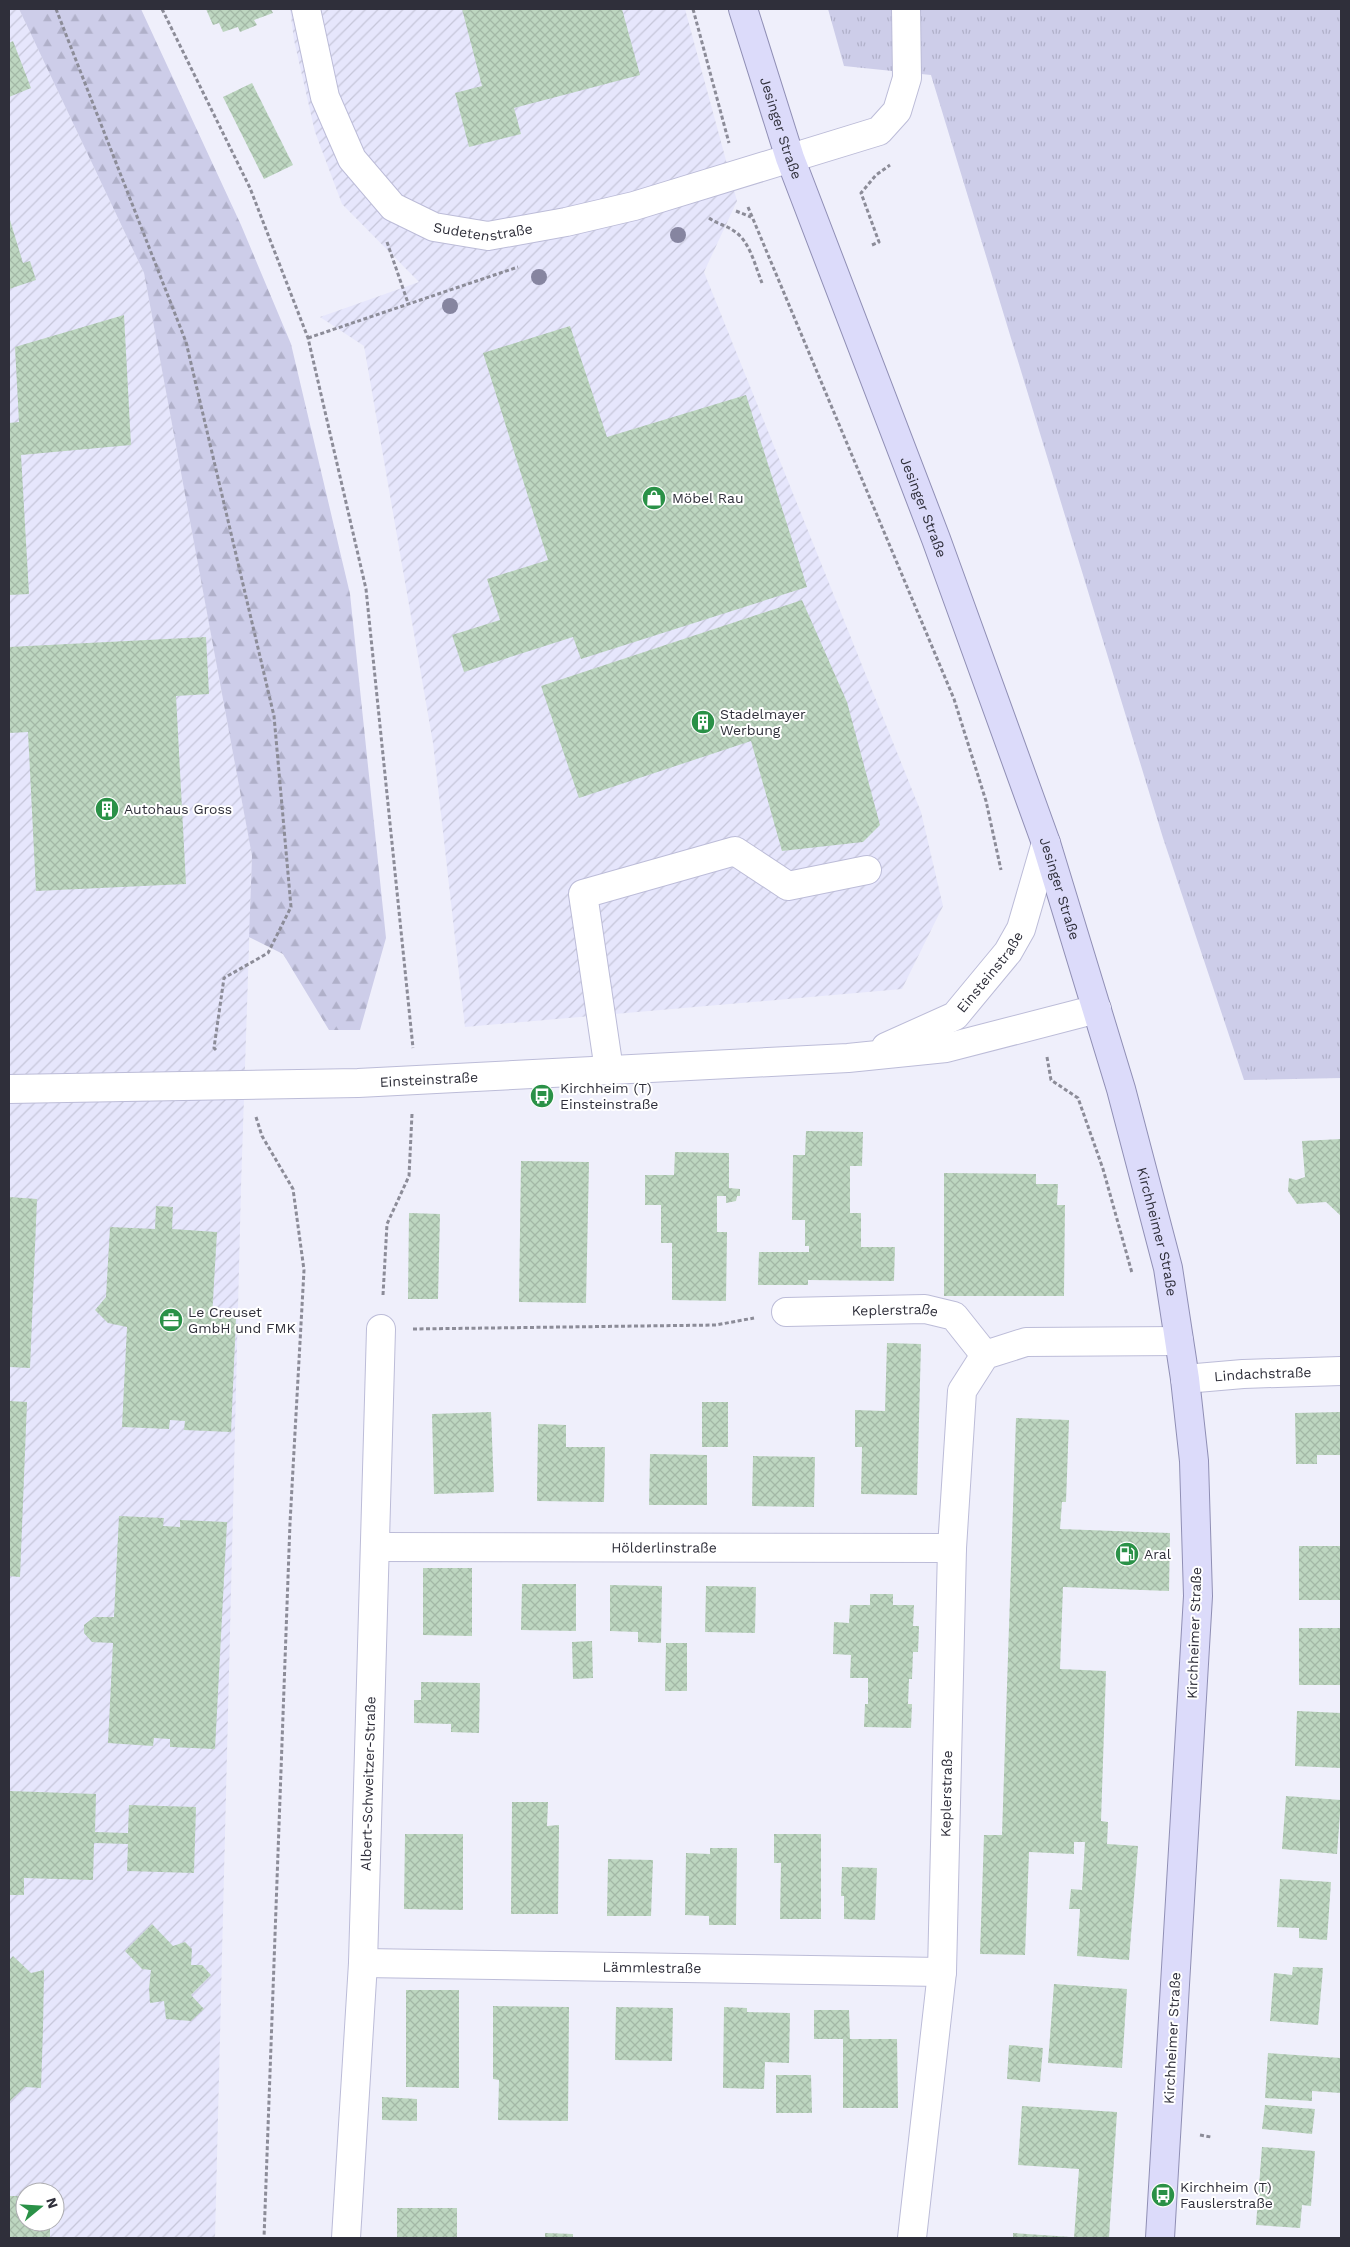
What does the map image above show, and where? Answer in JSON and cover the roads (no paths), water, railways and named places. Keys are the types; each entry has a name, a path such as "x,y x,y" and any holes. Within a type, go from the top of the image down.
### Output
{"main road":[{"name":"Jesinger Straße","path":"743,9 790,158 936,539 1046,844 1098,1009"},
{"name":"Kirchheimer Straße","path":"1098,1009 1168,1268 1185,1379 1194,1461 1198,1596 1160,2238"}],"street":[{"name":"Sudetenstraße","path":"306,9 325,97 352,160 393,207 434,227 488,236 566,222 634,206 878,131 897,111 906,78 906,9"},
{"name":"Einsteinstraße","path":"848,1058 882,1048 955,1016 1008,952 1021,929 1046,844"},
{"path":"609,1070 583,894 735,851 788,886 867,870"},
{"name":"Einsteinstraße","path":"9,1089 179,1088 414,1081 848,1058 946,1048 1098,1009"},
{"name":"Keplerstraße","path":"786,1312 925,1309 954,1316 985,1355 962,1391 952,1548 942,1972 912,2238"},
{"name":"Albert-Schweitzer-Straße","path":"346,2238 363,1963 381,1330"},
{"path":"985,1355 1026,1342 1179,1341"},
{"name":"Lindachstraße","path":"1185,1379 1243,1374 1341,1371"},
{"name":"Hölderlinstraße","path":"376,1547 952,1548"},
{"name":"Lämmlestraße","path":"363,1963 942,1972"}],"place":[{"name":"Möbel Rau","path":"654,498"},
{"name":"Stadelmayer Werbung","path":"703,722"},
{"name":"Autohaus Gross","path":"107,809"},
{"name":"Kirchheim (T) Einsteinstraße","path":"542,1096"},
{"name":"Le Creuset GmbH und FMK","path":"171,1320"},
{"name":"Aral","path":"1127,1554"},
{"name":"Kirchheim (T) Fauslerstraße","path":"1163,2195"}]}
